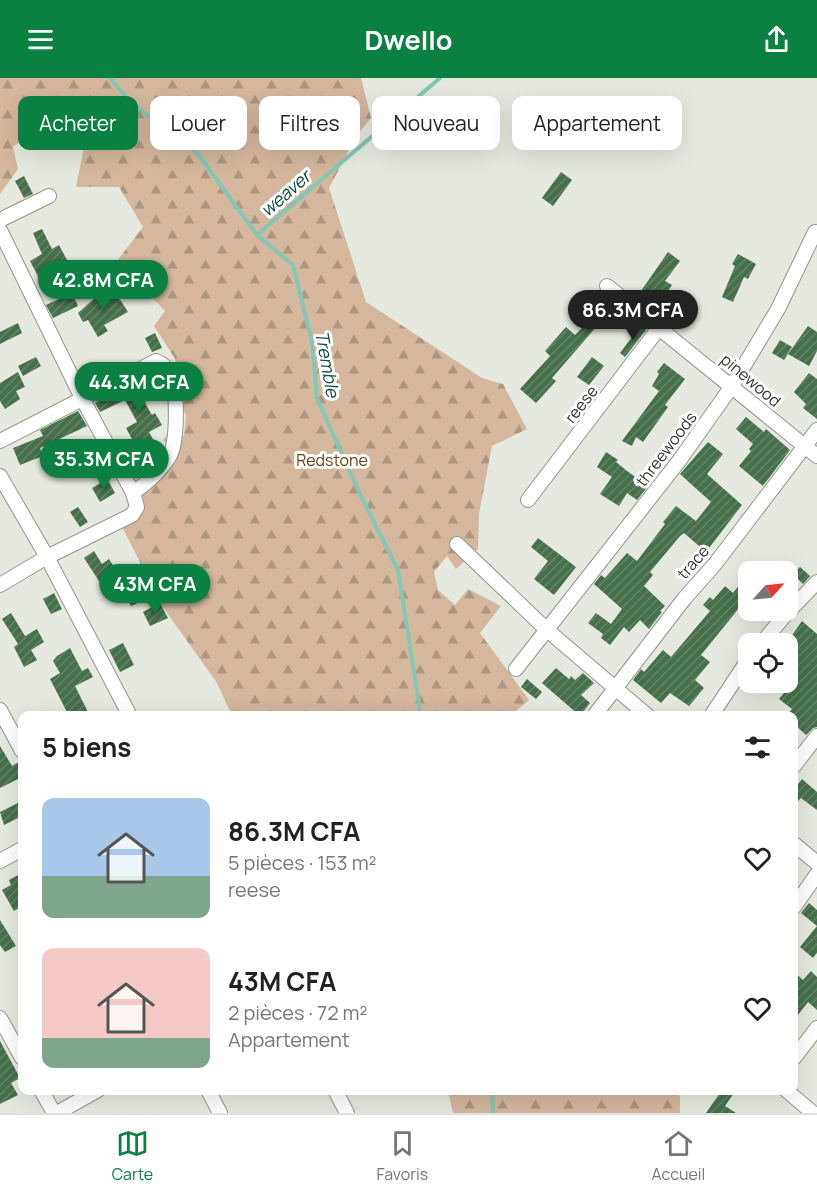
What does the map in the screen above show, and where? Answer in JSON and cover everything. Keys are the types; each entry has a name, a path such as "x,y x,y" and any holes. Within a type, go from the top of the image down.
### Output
{"street":[{"path":"0,220 49,196"},
{"path":"0,230 82,398 133,493 137,507 132,515 47,557 0,585"},
{"name":"threewoods","path":"516,669 679,461 732,386 778,309 815,232"},
{"name":"pinewood","path":"607,286 817,456"},
{"name":"reese","path":"528,500 659,328"},
{"path":"0,441 156,361 163,364 172,375 176,424 173,450 152,479 133,493"},
{"name":"trace","path":"598,711 615,686 806,448 817,430"},
{"path":"0,476 47,557 127,711"},
{"path":"457,544 547,630 642,711"},
{"path":"770,633 817,582"},
{"path":"714,711 738,675"},
{"path":"0,710 18,744"},
{"path":"798,761 817,736"},
{"path":"798,847 817,863"},
{"path":"0,861 18,851"},
{"path":"798,902 817,874"},
{"path":"0,1018 18,1051"},
{"path":"798,1053 817,1028"},
{"path":"44,1095 56,1113 89,1095"},
{"path":"211,1095 220,1113"},
{"path":"338,1095 347,1113"},
{"path":"792,1095 813,1113"}],"green space":[{"name":"Redstone","path":"0,78 361,78 371,118 360,131 360,96 259,96 259,150 349,150 329,188 366,302 482,378 503,384 527,429 492,446 479,514 478,549 456,569 447,556 434,572 438,590 455,605 468,589 501,606 480,633 529,700 516,711 230,711 217,683 163,607 118,519 175,453 163,440 173,428 184,436 186,415 181,406 189,393 174,357 154,326 165,311 144,289 118,282 117,261 143,227 119,187 76,187 83,150 138,150 138,96 18,96 18,143 13,147 18,169 0,194"},
{"path":"449,1095 679,1095 680,1097 680,1113 453,1113"}],"building":[{"path":"561,172 572,180 553,206 542,198"},
{"path":"24,176 33,194 24,198 15,181"},
{"path":"42,229 52,249 59,245 68,262 39,278 30,261 42,254 33,233"},
{"path":"668,252 680,261 665,281 672,285 659,304 641,291"},
{"path":"738,254 756,264 748,279 744,277 733,302 722,297 735,266 732,264"},
{"path":"107,287 128,312 104,325 108,331 98,337 88,320 83,322 78,313"},
{"path":"72,293 78,306 53,318 46,305"},
{"path":"604,306 610,311 552,378 556,381 536,403 520,389 550,356 545,351 566,327 575,335"},
{"path":"18,323 22,333 0,344 0,332"},
{"path":"641,325 646,330 625,357 620,353"},
{"path":"808,326 817,332 817,351 809,366 788,354"},
{"path":"155,333 162,348 152,352 145,338"},
{"path":"780,340 792,347 784,360 772,353"},
{"path":"36,357 41,366 23,376 18,366"},
{"path":"592,357 604,366 589,385 577,377"},
{"path":"664,363 685,379 665,405 668,407 643,442 636,437 632,446 622,441 659,391 652,386 659,374 657,372"},
{"path":"18,372 25,387 16,391 20,399 5,409 0,401 0,383"},
{"path":"158,372 165,388 142,398 152,415 155,413 162,425 149,432 160,452 144,461 126,428 137,422 125,400 100,412 95,403 116,392 129,389 139,383 138,381"},
{"path":"809,373 817,379 817,419 803,408 806,404 794,392"},
{"path":"78,411 87,426 40,448 43,456 20,465 13,448 43,436 40,430"},
{"path":"746,417 764,432 766,429 790,450 763,486 739,466 751,451 749,449 753,444 736,429"},
{"path":"708,442 723,454 707,474 742,505 706,552 684,533 680,536 650,572 653,575 644,586 665,606 660,611 662,612 649,629 640,620 629,632 624,627 610,645 601,638 603,634 588,623 596,613 611,624 622,609 594,584 601,575 605,578 627,553 637,561 676,506 696,521 711,502 680,474"},
{"path":"82,452 85,461 63,470 59,461"},
{"path":"606,452 648,486 637,500 627,493 619,506 600,494 612,477 597,467"},
{"path":"107,479 115,493 100,502 92,488"},
{"path":"78,507 88,522 80,527 70,512"},
{"path":"538,538 576,567 554,595 534,579 548,561 531,547"},
{"path":"94,551 102,564 109,559 118,573 101,584 84,558"},
{"path":"800,567 810,576 803,584 798,579"},
{"path":"131,574 137,585 134,587 142,601 131,606 118,581"},
{"path":"725,586 733,593 738,587 738,609 701,655 710,662 695,680 704,688 689,706 670,693 661,703 633,680 641,669 644,672 663,650 671,657 710,611 703,605 710,597 713,600"},
{"path":"54,593 62,609 51,614 43,599"},
{"path":"160,603 168,618 150,626 143,612"},
{"path":"11,613 25,636 37,629 44,642 31,650 37,660 24,667 14,647 18,644 2,619"},
{"path":"802,621 817,634 817,727 806,735 798,728 798,711 790,711 792,709 779,699 784,693 798,693 798,633 794,633"},
{"path":"123,643 134,665 120,672 109,650"},
{"path":"70,648 82,671 88,668 93,677 75,686 88,711 66,711 50,679 60,673 53,661"},
{"path":"556,668 569,679 571,676 575,680 583,673 594,683 581,695 590,703 584,711 574,711 542,683"},
{"path":"527,679 542,692 536,699 521,687"},
{"path":"0,746 12,766 18,762 18,779 0,788"},
{"path":"802,779 817,792 817,810 801,798 798,801 798,784"},
{"path":"18,803 18,818 4,825 0,812"},
{"path":"18,875 18,908 14,911 2,890 11,885 9,880"},
{"path":"809,903 817,910 817,926 801,913"},
{"path":"0,920 16,946 5,952 0,945"},
{"path":"817,926 817,953 813,958 800,947"},
{"path":"811,971 817,977 817,1010 808,1002 798,1015 798,976 803,980"},
{"path":"0,1041 18,1074 18,1079 11,1083 18,1095 0,1104"},
{"path":"719,1095 733,1095 725,1106 736,1113 706,1113"}],"waterway":[{"name":"Tremble","path":"110,78 130,102 198,154 257,235 293,265 312,342 317,398 358,490 398,570 420,711"},
{"name":"weaver","path":"257,235 440,78"},
{"name":"Tremble","path":"492,1095 493,1113"}]}
